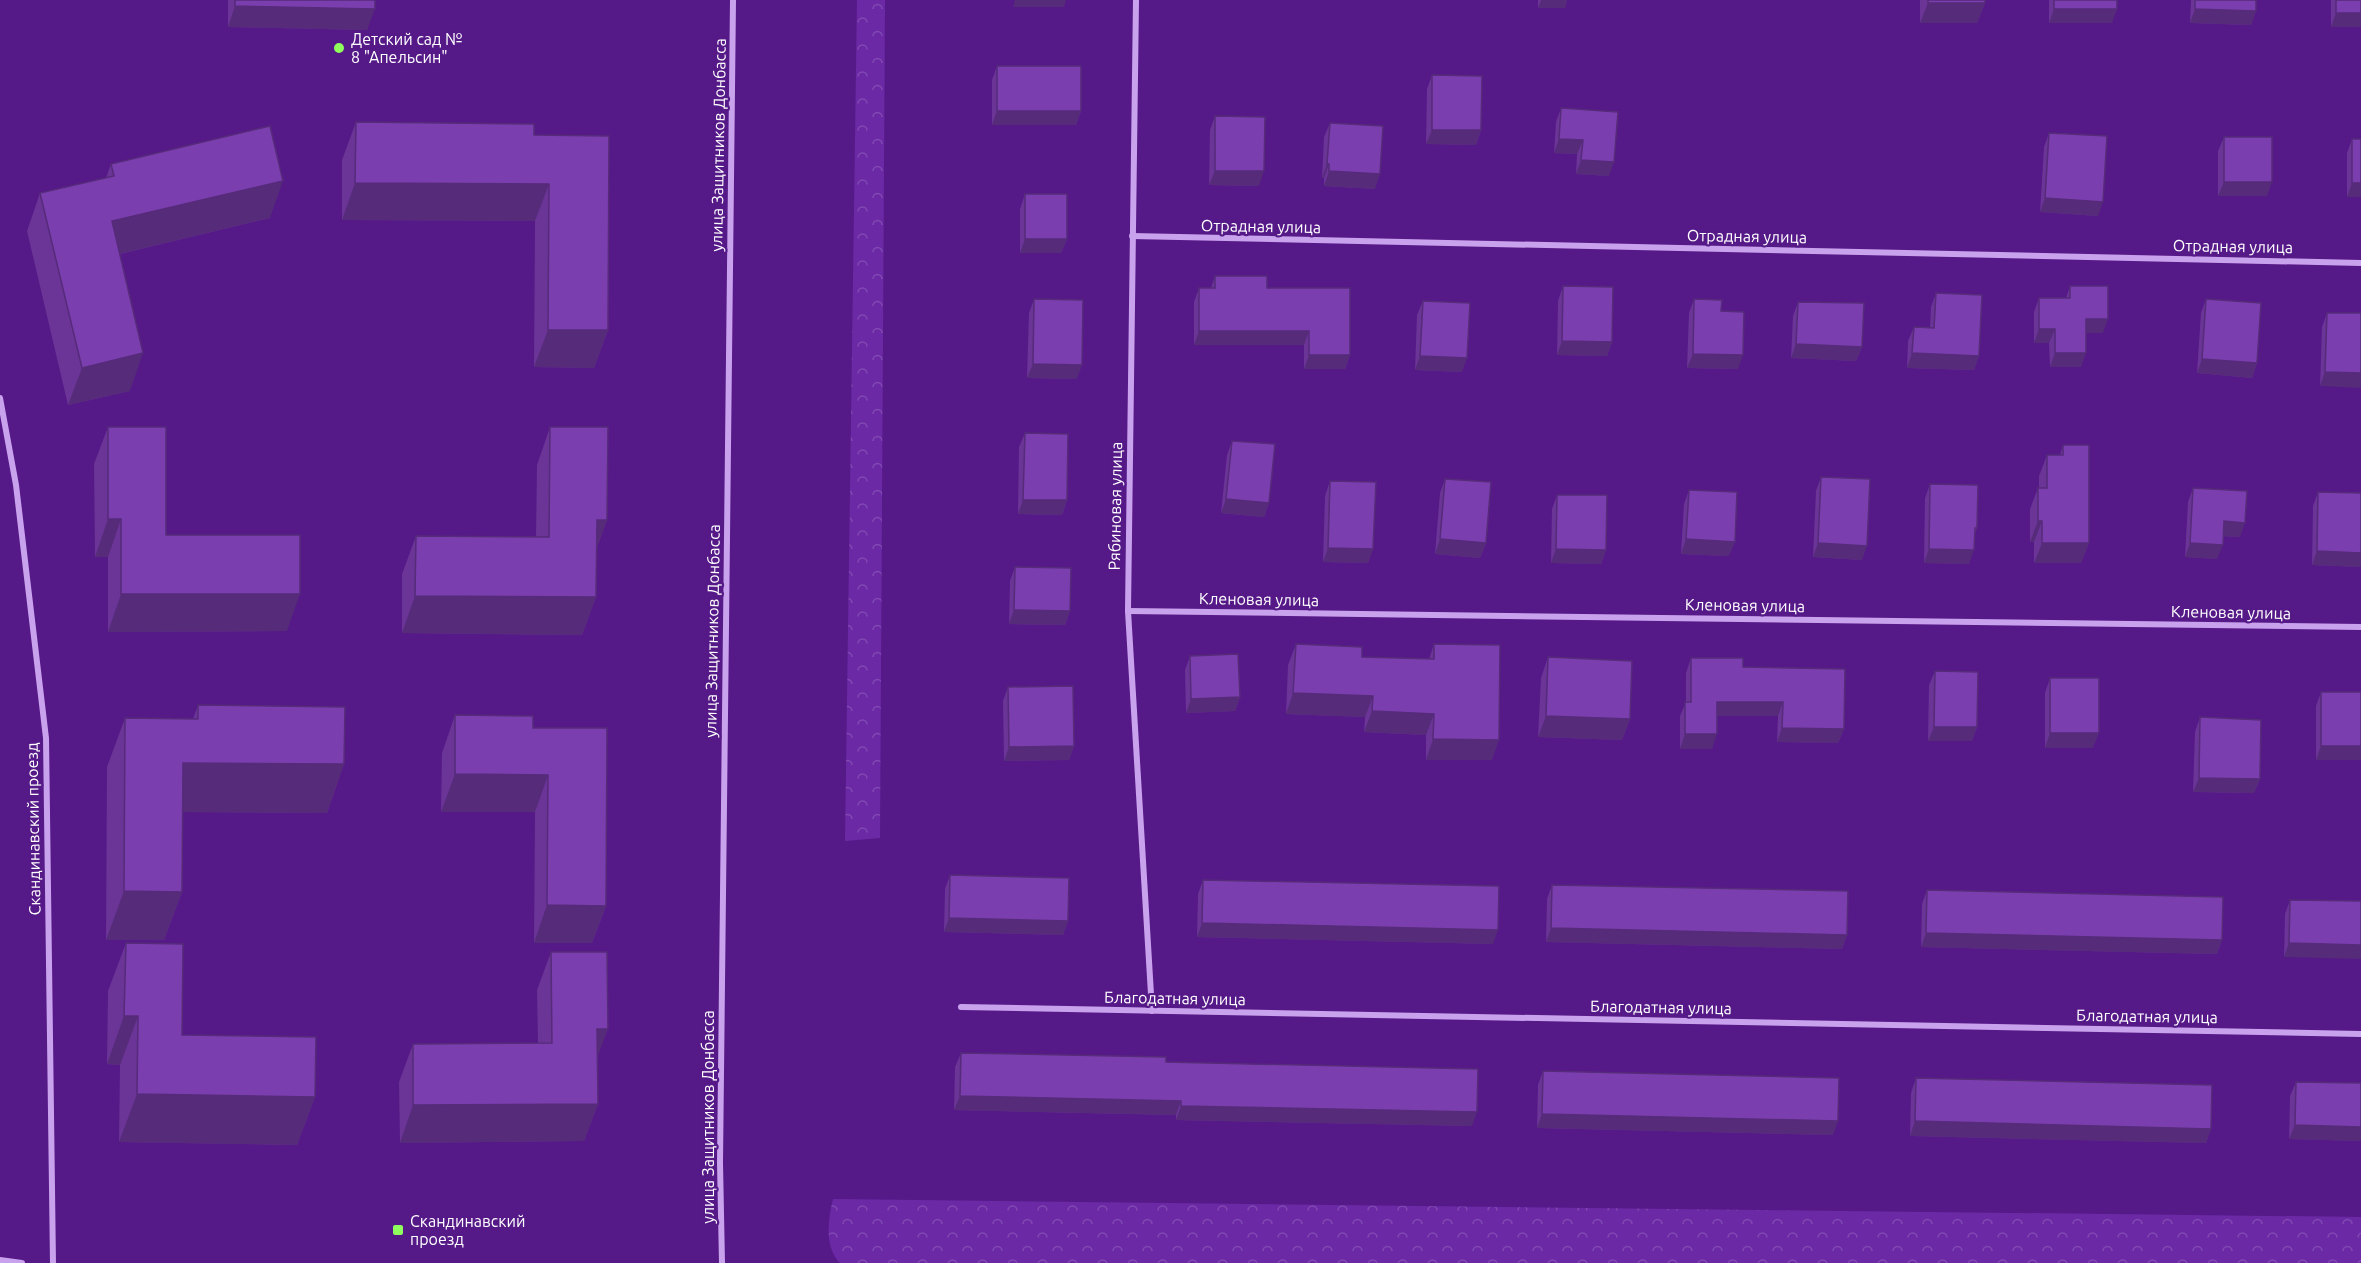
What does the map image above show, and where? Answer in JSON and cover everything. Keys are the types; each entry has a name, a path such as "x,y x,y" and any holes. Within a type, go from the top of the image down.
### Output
{"street":[{"name":"улица Защитников Донбасса","path":"722,1263 720,1163 733,0"},
{"name":"Рябиновая улица","path":"1136,0 1128,610 1152,1011"},
{"name":"Отрадная улица","path":"1132,236 2361,263"},
{"name":"Скандинавский проезд","path":"0,398 16,485 46,738 53,1263"},
{"name":"Кленовая улица","path":"1128,610 2361,627"},
{"name":"Благодатная улица","path":"961,1007 2361,1034"},
{"path":"0,1260 22,1263"}],"green space":[{"path":"857,0 885,0 880,838 845,841"},
{"path":"833,1199 2361,1217 2361,1263 840,1263 829,1241"}],"building":[{"path":"235,0 375,0 375,9 235,6"},
{"path":"1928,0 1985,0 1985,3 1928,3"},
{"path":"2054,0 2117,0 2117,9 2054,9"},
{"path":"2195,0 2256,0 2256,11 2195,9"},
{"path":"2336,0 2361,0 2361,13 2336,13"},
{"path":"997,66 1081,66 1081,111 997,111"},
{"path":"1432,75 1482,76 1481,130 1432,130"},
{"path":"1561,108 1618,112 1614,162 1581,160 1583,140 1559,139"},
{"path":"1215,116 1265,117 1264,171 1215,171"},
{"path":"356,122 534,124 534,135 609,136 608,330 548,330 549,184 355,183"},
{"path":"1330,123 1383,126 1380,174 1329,171 1329,164 1327,164"},
{"path":"270,126 283,181 112,221 143,353 82,368 40,193 114,176 111,164"},
{"path":"2049,133 2107,136 2103,202 2045,198"},
{"path":"2224,137 2272,137 2272,182 2224,182"},
{"path":"2352,139 2361,139 2361,183 2352,183"},
{"path":"1025,194 1067,194 1067,239 1025,239"},
{"path":"1215,276 1267,276 1267,288 1350,288 1350,355 1309,355 1309,331 1199,331 1199,288 1215,288"},
{"path":"1563,286 1613,287 1612,342 1562,341"},
{"path":"2070,286 2108,286 2108,319 2086,319 2086,353 2055,353 2055,329 2039,329 2039,298 2070,298"},
{"path":"1936,293 1982,295 1979,356 1912,353 1914,327 1934,328"},
{"path":"1034,299 1083,300 1082,365 1033,364"},
{"path":"1694,299 1722,300 1721,311 1744,312 1743,355 1693,354"},
{"path":"2206,299 2261,303 2257,363 2202,359"},
{"path":"1423,301 1470,303 1467,358 1420,356"},
{"path":"1798,302 1864,303 1862,347 1796,344"},
{"path":"2327,313 2361,313 2361,373 2325,372"},
{"path":"108,427 166,427 166,535 300,535 300,594 121,594 121,519 108,519"},
{"path":"550,427 608,427 607,520 597,520 596,597 415,596 416,536 549,537"},
{"path":"1025,433 1068,434 1067,500 1023,500"},
{"path":"1232,441 1275,444 1269,503 1226,499"},
{"path":"2063,445 2089,445 2089,543 2042,543 2042,521 2038,521 2038,488 2047,488 2047,455 2063,455"},
{"path":"1821,477 1870,479 1867,546 1818,543"},
{"path":"1445,479 1491,482 1486,543 1440,539"},
{"path":"1330,481 1376,482 1373,549 1328,548"},
{"path":"1930,484 1978,485 1974,550 1929,549"},
{"path":"2193,488 2247,491 2245,523 2224,521 2223,545 2190,543"},
{"path":"1689,490 1737,492 1735,542 1686,539"},
{"path":"2318,492 2361,493 2361,553 2317,551"},
{"path":"1557,495 1607,495 1606,550 1556,549"},
{"path":"1015,567 1071,568 1070,611 1014,610"},
{"path":"1296,644 1362,647 1362,657 1434,659 1434,644 1500,645 1499,740 1433,739 1434,714 1372,711 1373,696 1293,693"},
{"path":"1238,654 1240,697 1191,699 1190,656"},
{"path":"1548,657 1632,661 1630,719 1546,716"},
{"path":"1691,658 1743,658 1743,667 1845,669 1844,729 1782,728 1783,702 1717,702 1717,734 1685,734 1685,702 1691,702"},
{"path":"1935,671 1978,672 1977,727 1934,727"},
{"path":"2050,678 2099,678 2099,733 2050,733"},
{"path":"1073,686 1074,746 1009,747 1008,687"},
{"path":"2321,692 2361,692 2361,746 2321,746"},
{"path":"198,705 345,707 344,764 183,763 182,892 124,891 125,718 198,719"},
{"path":"455,715 533,716 533,728 607,728 606,906 547,905 548,775 455,774"},
{"path":"2200,717 2261,720 2260,779 2199,778"},
{"path":"950,875 1069,878 1068,921 949,918"},
{"path":"1203,880 1499,886 1498,930 1202,923"},
{"path":"1552,885 1848,891 1847,935 1551,928"},
{"path":"1927,890 2223,897 2222,940 1926,933"},
{"path":"2290,900 2361,901 2361,945 2289,943"},
{"path":"126,943 183,944 182,1035 316,1037 315,1097 137,1094 138,1016 124,1016"},
{"path":"551,952 607,952 608,1029 597,1029 598,1104 413,1105 413,1044 552,1043"},
{"path":"961,1053 1166,1057 1166,1062 1478,1069 1477,1112 1181,1106 1181,1101 960,1096"},
{"path":"1543,1071 1839,1078 1838,1121 1542,1114"},
{"path":"1916,1078 2212,1085 2211,1129 1915,1121"},
{"path":"2296,1082 2361,1083 2361,1127 2295,1125"}],"place":[{"name":"Детский сад № 8 \"Апельсин\"","path":"339,48"},
{"name":"Скандинавский проезд","path":"398,1230"}]}
